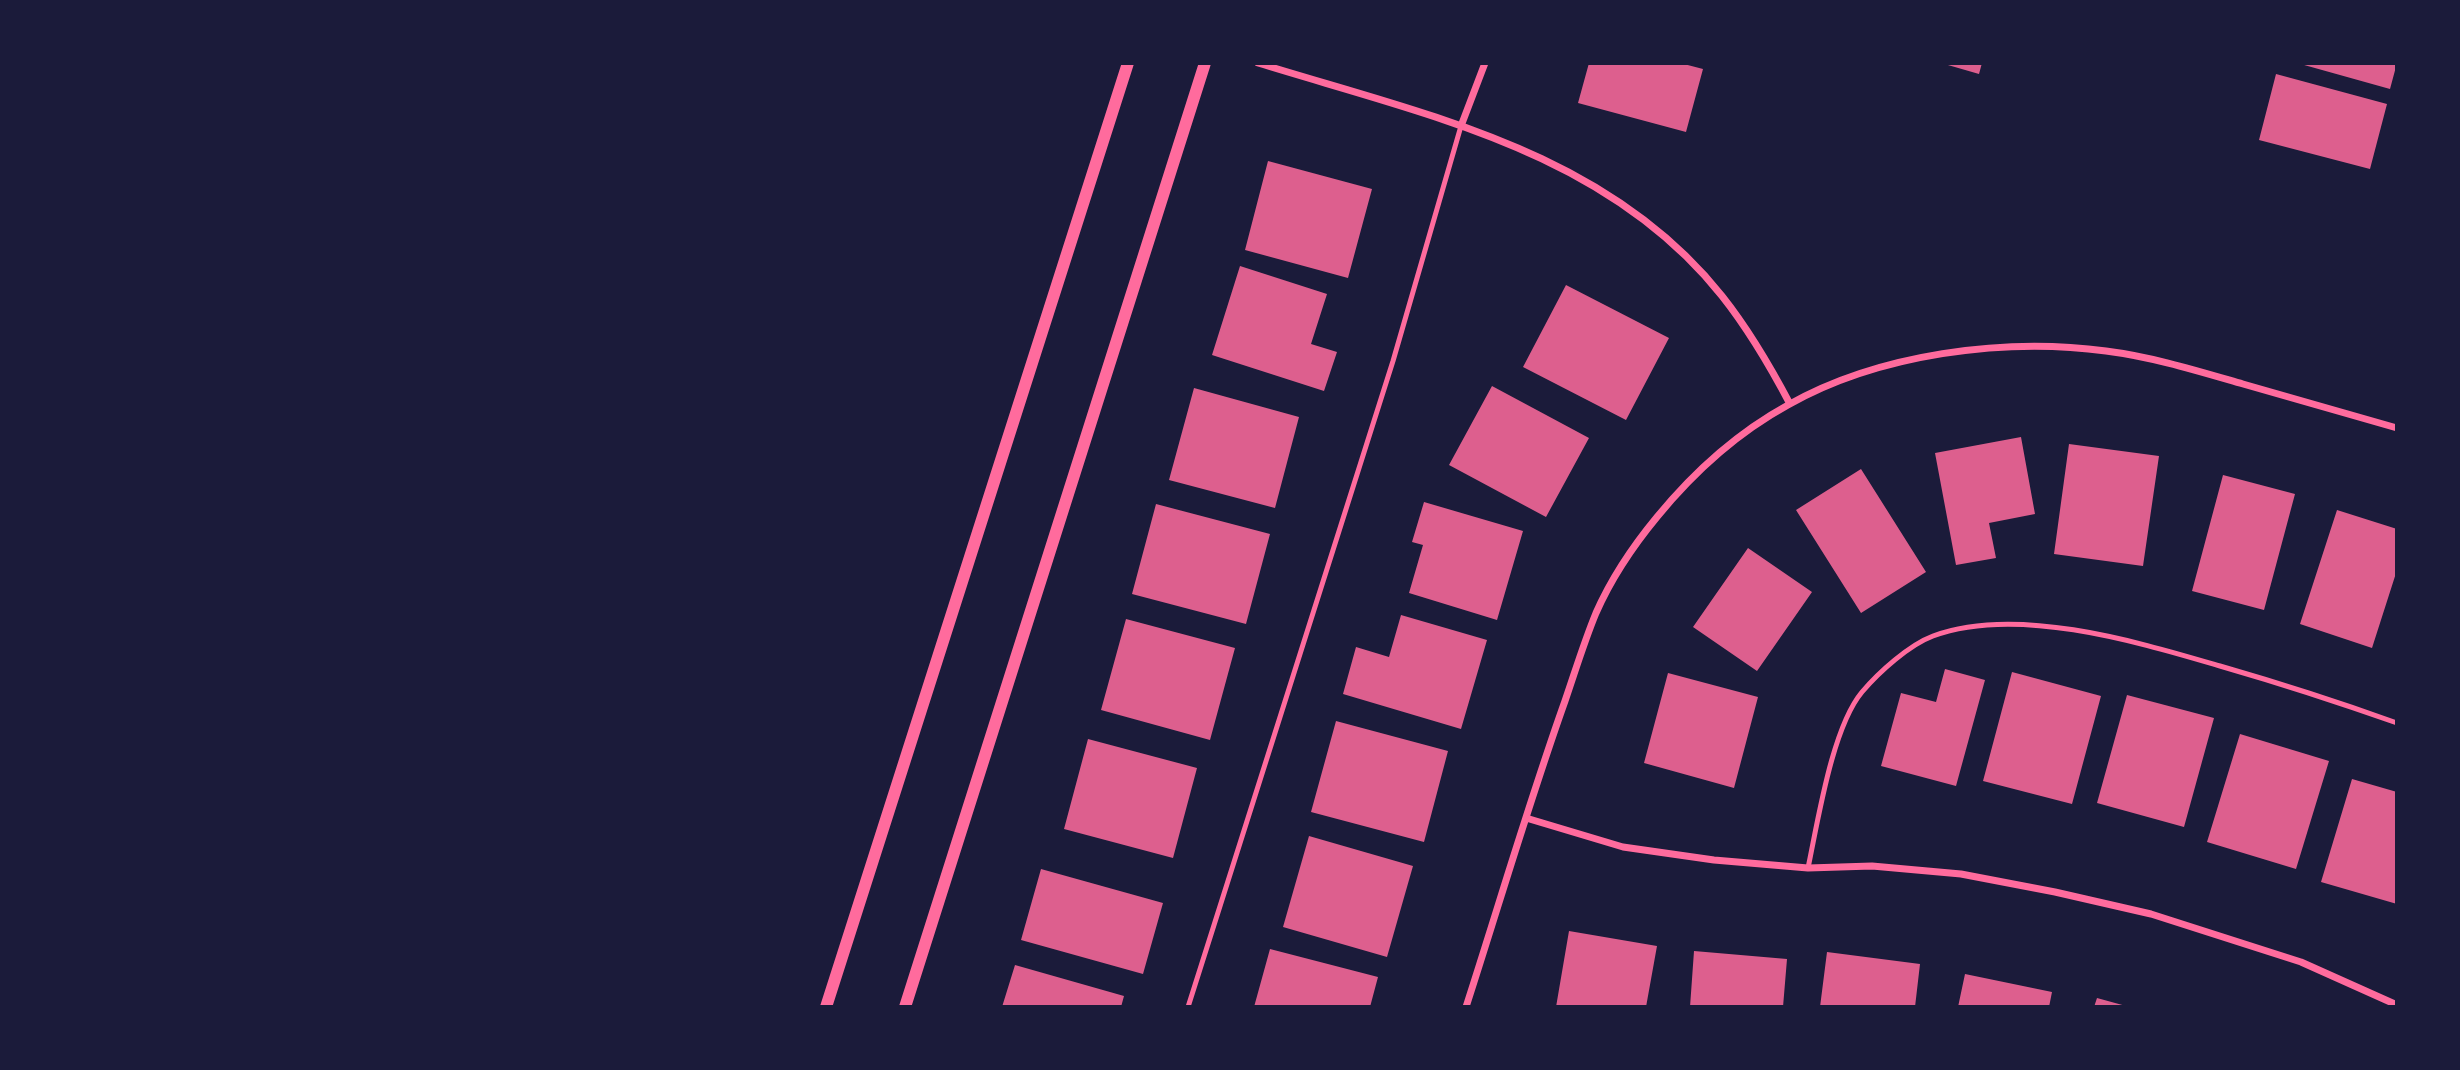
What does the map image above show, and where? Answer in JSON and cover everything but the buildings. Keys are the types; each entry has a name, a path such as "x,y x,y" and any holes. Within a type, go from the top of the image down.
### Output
{"street":[{"path":"826,1007 1128,63"},
{"path":"905,1007 1205,63"},
{"path":"1258,63 1461,126 1557,164 1617,200 1660,233 1721,294 1747,328 1790,404"},
{"path":"1461,126 1485,63"},
{"path":"1466,1007 1549,747 1597,612 1619,570 1652,523 1700,470 1728,445 1790,404 1873,370 1917,359 1961,351 2056,347 2104,350 2150,358 2397,428"},
{"path":"1526,818 1623,847 1714,860 1808,868 1872,866 1961,874 2151,914 2301,962 2397,1005"}],"lane":[{"path":"1188,1007 1393,361 1461,126"},
{"path":"1808,868 1824,788 1847,718 1861,693 1893,661 1931,637 1972,626 2037,626 2085,632 2160,649 2314,694 2397,723"}]}
